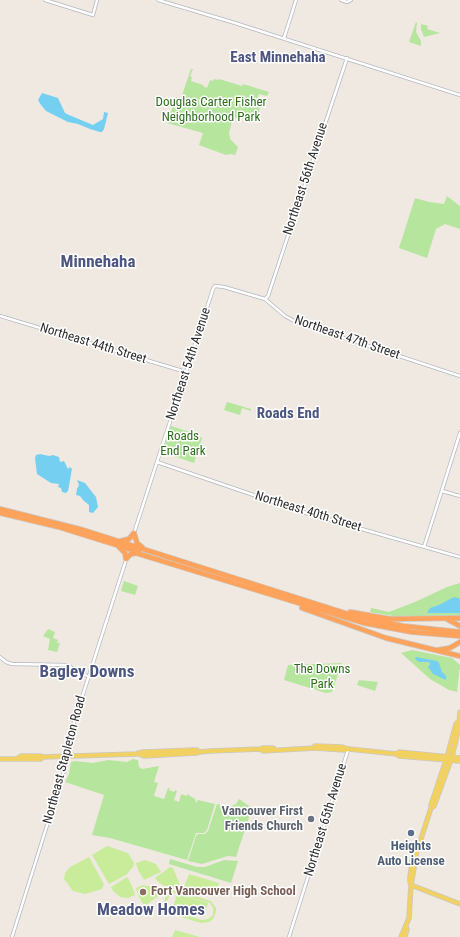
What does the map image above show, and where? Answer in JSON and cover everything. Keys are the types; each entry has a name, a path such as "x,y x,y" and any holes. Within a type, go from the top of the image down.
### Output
{"highway":[{"path":"0,509 53,521 120,541 158,556 262,592 334,615 376,626 422,633 460,636"},
{"path":"0,513 59,527 254,585 315,605 366,619 403,626 460,632"},
{"path":"120,541 129,539 134,533"},
{"path":"134,533 139,545 158,556"},
{"path":"99,539 122,549 125,553 126,559"},
{"path":"126,559 131,554 136,553 158,556"},
{"path":"254,585 363,615 390,619 460,618"},
{"path":"262,592 386,638 460,656"},
{"path":"442,618 452,621 460,626"},
{"path":"432,649 450,648 460,642"}],"main road":[{"path":"405,937 410,908 410,871 413,856 416,854 433,807 431,805 460,727 460,712"},
{"path":"0,759 41,759 42,757 139,754 143,752 194,750 197,750 198,752 262,751 301,748 348,749 397,754 400,752 460,758"},
{"path":"449,758 460,761"},
{"path":"437,792 439,786 438,782 449,758"},
{"path":"411,885 460,904"},
{"path":"401,937 404,928 406,927"}],"street":[{"path":"45,0 93,15 97,0"},
{"path":"158,0 284,38 460,95"},
{"path":"284,38 296,0"},
{"path":"341,0 351,0"},
{"name":"Northeast 56th Avenue","path":"265,299 268,296 347,58"},
{"name":"Northeast 47th Street","path":"215,286 220,286 265,299 291,320 460,376"},
{"name":"Northeast 54th Avenue","path":"134,533 215,286"},
{"name":"Northeast 44th Street","path":"0,316 186,372"},
{"path":"424,547 460,433"},
{"name":"Northeast 40th Street","path":"157,462 309,514 460,557"},
{"path":"442,491 460,496"},
{"name":"Northeast Stapleton Road","path":"12,937 65,768 69,738 126,559"},
{"path":"0,657 6,662 12,664 67,665 89,677"},
{"name":"Northeast 65th Avenue","path":"289,937 348,749"}],"green space":[{"path":"416,22 416,32 421,41 421,46 409,42"},
{"path":"421,24 428,26 427,29 440,33 424,37"},
{"name":"Douglas Carter Fisher Neighborhood Park","path":"191,69 193,69 190,76 192,77 191,81 207,88 210,80 213,81 214,79 219,79 242,86 243,84 269,92 267,96 259,94 255,106 260,108 256,121 241,116 232,121 229,133 230,139 238,147 235,155 226,155 199,145 203,133 167,123 176,97 181,98"},
{"path":"447,196 460,206 460,229 445,224 436,229 427,258 399,248 415,198 444,204"},
{"path":"227,402 251,409 251,411 242,408 240,415 224,410"},
{"name":"Roads End Park","path":"171,426 193,433 202,438 194,463 163,451"},
{"path":"124,581 138,586 135,595 121,591"},
{"path":"460,583 460,616 393,616 370,612 371,608 389,612 447,587"},
{"path":"48,629 55,632 53,638 58,640 57,643 60,643 57,652 48,650 50,639 43,636"},
{"path":"412,650 452,658 460,665 457,692 449,690 430,679 401,653"},
{"name":"The Downs Park","path":"342,663 332,692 326,693 284,680 288,665"},
{"path":"359,680 378,682 375,691 357,685"},
{"path":"133,759 138,760 139,767 142,769 159,766 154,782 158,783 154,796 164,799 168,788 170,788 169,790 174,792 175,790 177,791 174,800 179,802 181,794 187,796 187,794 195,799 196,803 198,800 215,804 207,830 204,833 196,833 187,860 110,838 92,835 104,795 65,782 69,774 71,762 93,763 108,760 127,762"},
{"path":"239,799 252,808 236,857 228,856 202,864 188,861 196,836 198,834 205,834 208,831 217,804 229,807 236,804"},
{"path":"107,846 128,853 134,863 133,867 126,875 109,884 92,855"},
{"path":"89,857 104,884 102,889 85,894 73,891 64,879 65,873 70,867"},
{"path":"170,859 197,867 205,867 224,860 238,861 231,883 169,864"},
{"path":"145,860 156,864 161,872 144,880 136,863"},
{"path":"170,867 173,868 180,885 176,887 164,886 155,878"},
{"path":"189,874 219,883 215,897 184,887"},
{"path":"127,877 135,895 128,898 120,897 111,887"},
{"path":"143,885 153,887 161,894 146,905 143,904 136,888"},
{"path":"175,890 211,901 216,908 213,919 209,922 201,923 161,911 162,908 166,909 164,905 165,897","holes":["175,893 210,903 213,908 213,915 208,919 202,920 170,910 167,905 167,901 170,896"]},
{"path":"177,894 208,903 204,917 173,908"},
{"path":"175,930 200,937 172,937"}],"water":[{"path":"42,93 58,98 65,113 93,125 103,119 104,112 108,113 104,129 100,132 90,129 68,122 46,111 38,100"},
{"path":"40,454 59,457 60,462 64,461 68,469 70,467 72,469 68,491 66,493 62,492 61,488 58,487 59,484 51,483 37,474 35,458 36,455"},
{"path":"77,480 85,483 96,497 98,507 93,513 89,512 89,505 80,496 76,495 79,485"},
{"path":"455,597 460,599 460,613 427,613 430,608"},
{"path":"416,657 437,661 442,672 446,676 446,680 433,674 428,667 430,664 429,662 419,662 415,659"}],"place":[{"name":"Vancouver First Friends Church","path":"311,819"},
{"name":"Heights Auto License","path":"411,833"},
{"name":"Fort Vancouver High School","path":"143,892"}],"district":[{"name":"East Minnehaha","path":"278,58"},
{"name":"Minnehaha","path":"98,263"},
{"name":"Roads End","path":"288,414"},
{"name":"Bagley Downs","path":"87,673"},
{"name":"Meadow Homes","path":"151,911"}]}
